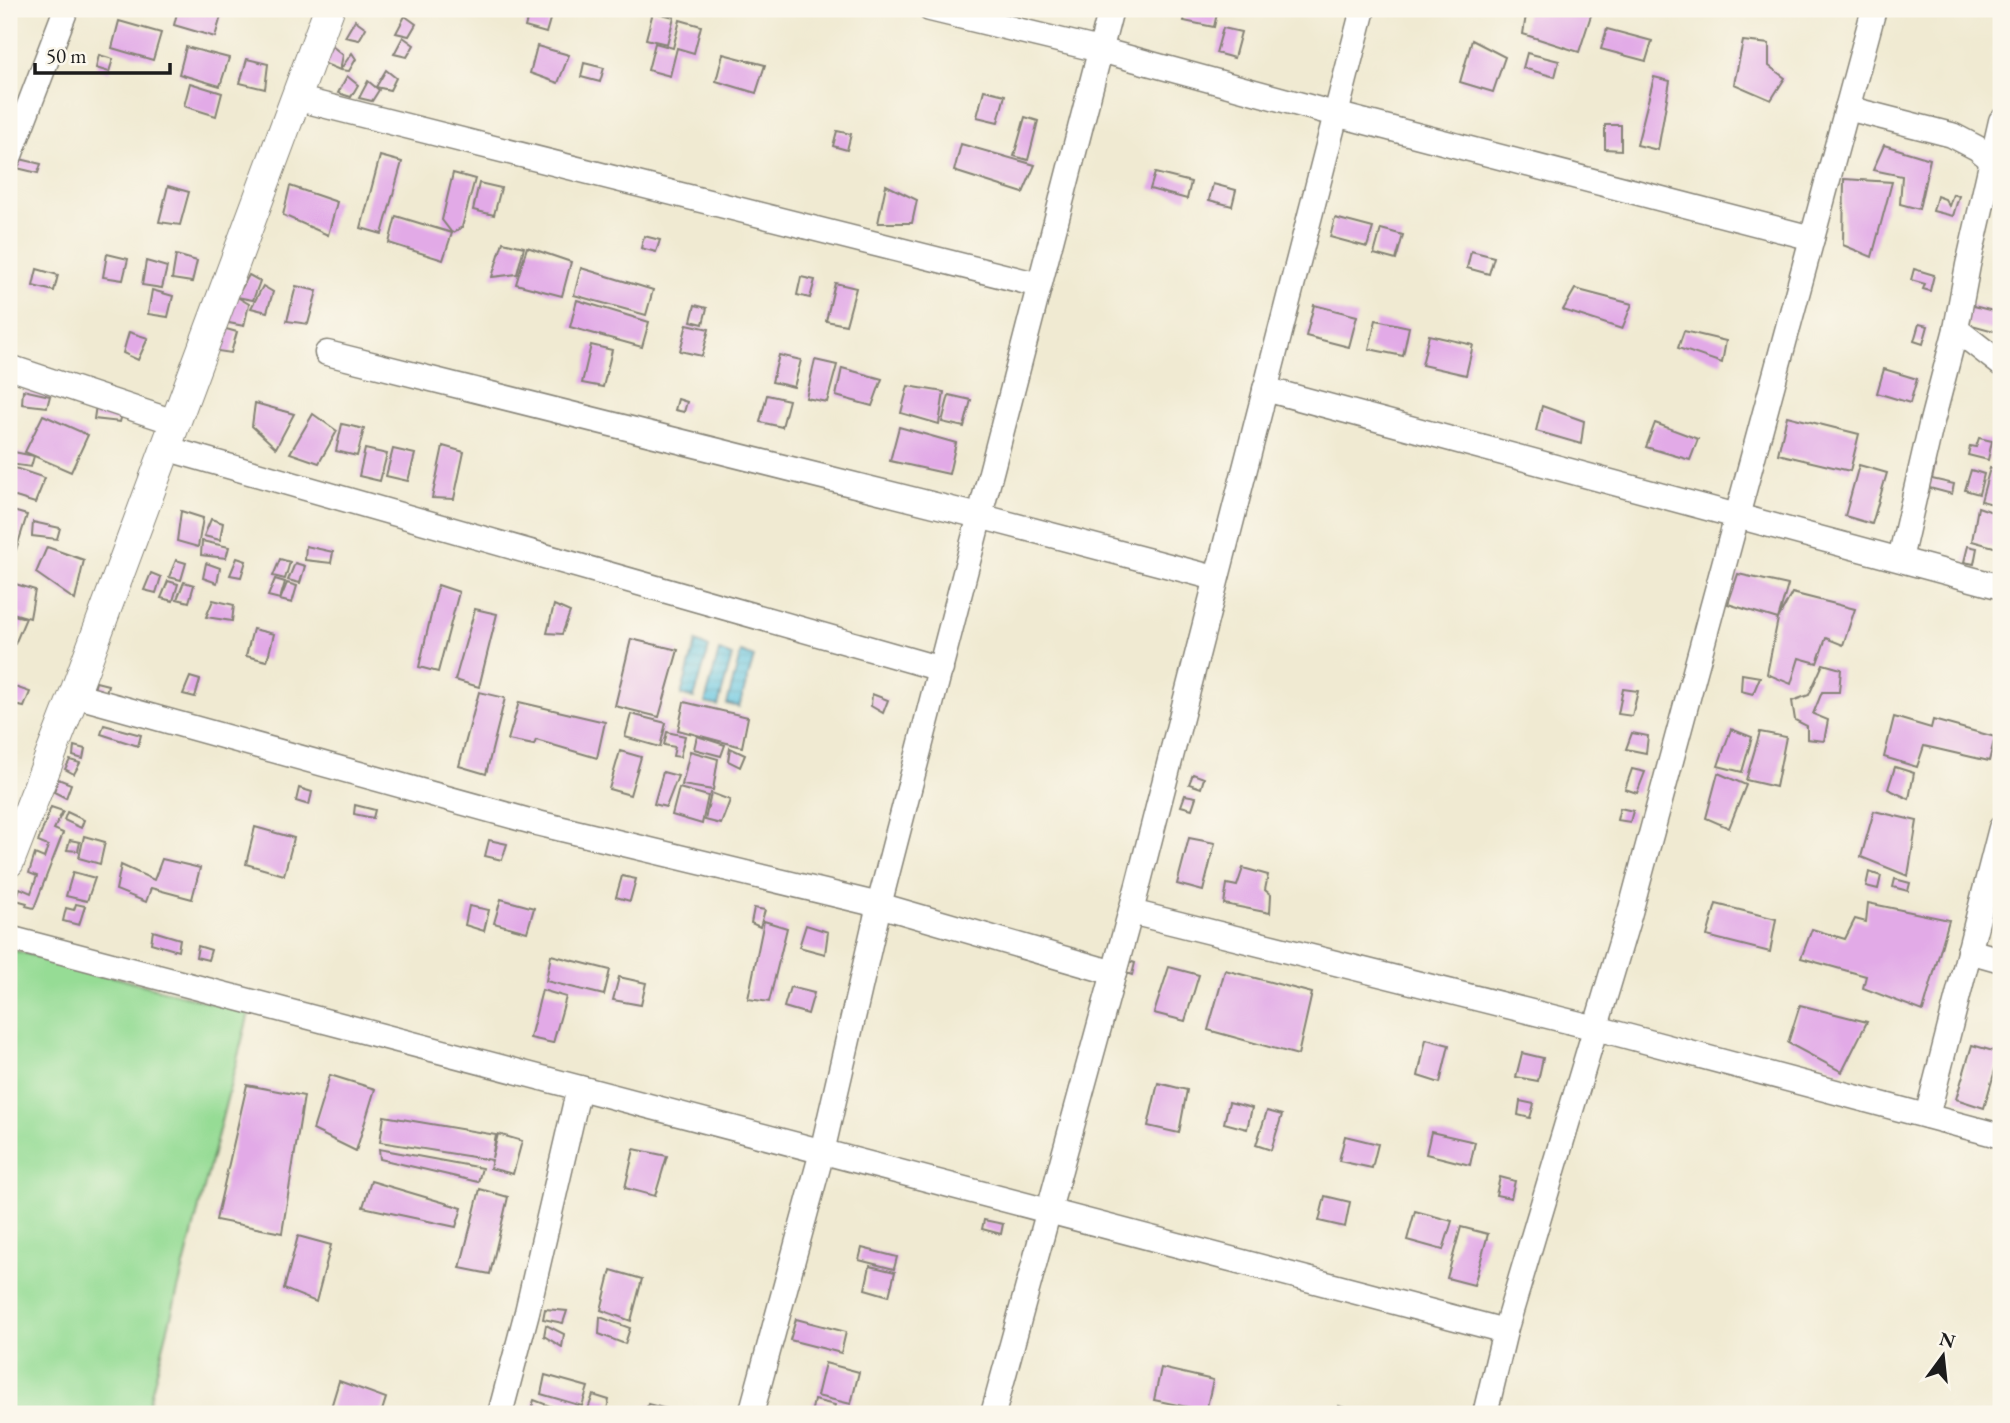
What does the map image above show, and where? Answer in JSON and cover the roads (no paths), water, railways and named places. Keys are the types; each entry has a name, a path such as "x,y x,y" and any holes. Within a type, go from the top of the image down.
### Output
{"main road":[{"path":"9,862 74,695 329,9"}],"street":[{"path":"9,158 66,9"},
{"path":"930,9 1100,50 1812,238"},
{"path":"751,1414 822,1152 879,905 1111,9"},
{"path":"993,1414 1131,912 1363,9"},
{"path":"1485,1414 1505,1331 1629,916 1874,9"},
{"path":"295,98 1039,285"},
{"path":"1847,108 1952,135 1978,148 1997,165"},
{"path":"1900,559 1956,330 1968,265 1997,165 2001,121"},
{"path":"1956,330 2001,364"},
{"path":"327,353 979,516 1215,578"},
{"path":"9,367 169,435 941,668"},
{"path":"1265,389 2001,587"},
{"path":"74,695 533,822 879,905 1114,973"},
{"path":"1927,1116 2001,828"},
{"path":"1131,912 1596,1028 2001,1136"},
{"path":"9,938 1505,1331"},
{"path":"1969,951 2001,960"},
{"path":"500,1414 527,1312 579,1088"}],"water":[{"path":"696,642 709,648 694,698 681,695"},
{"path":"719,651 732,656 718,706 705,703"},
{"path":"741,652 754,657 739,707 727,704"}]}
